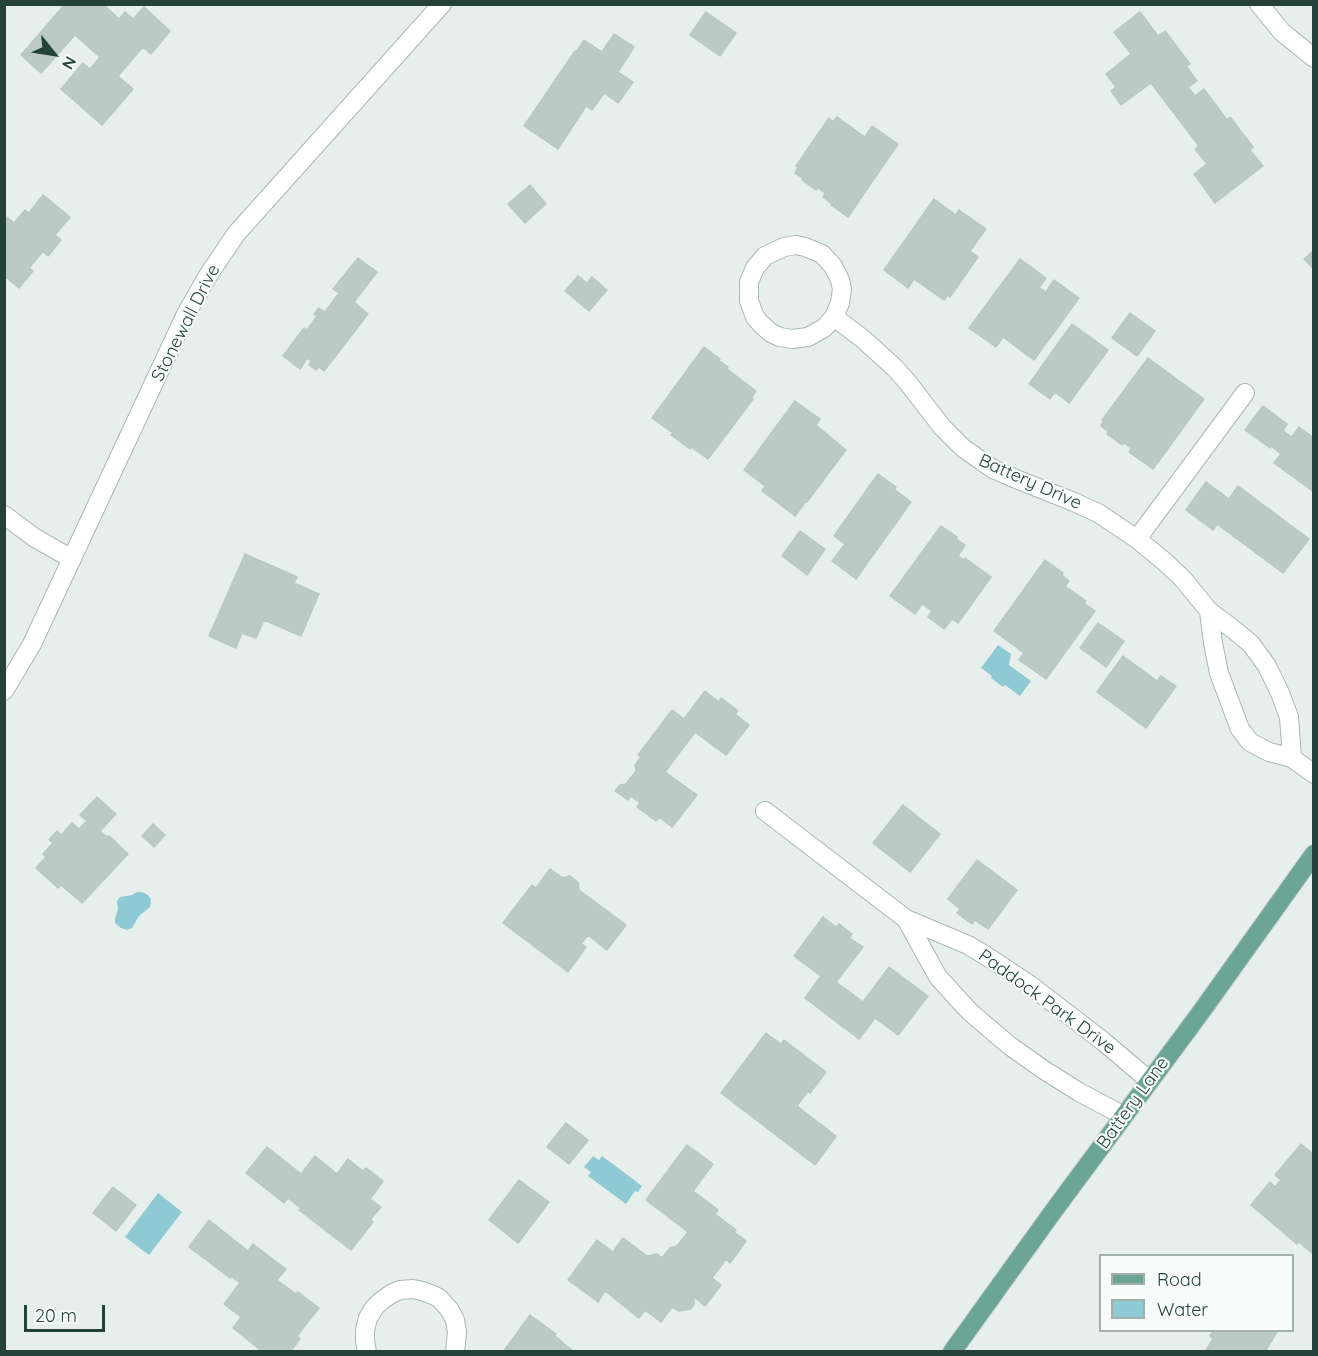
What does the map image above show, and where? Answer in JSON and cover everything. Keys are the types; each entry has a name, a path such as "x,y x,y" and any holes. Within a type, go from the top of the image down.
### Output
{"main road":[{"name":"Battery Lane","path":"952,1352 1314,854"}],"street":[{"name":"Stonewall Drive","path":"4,691 32,644 186,314 208,274 236,234 442,4"},
{"path":"1259,4 1282,32 1314,58"},
{"path":"800,246 822,254 836,270 842,289 840,303 834,317 824,328 808,337 792,339 776,335 761,324 750,306 748,288 753,272 765,256 780,248 800,246"},
{"name":"Battery Drive","path":"834,317 895,368 942,427 972,456 1000,472 1098,513 1137,539 1183,579 1209,611 1251,644 1267,666 1289,717 1292,759"},
{"path":"1137,539 1245,393"},
{"path":"4,515 35,538 72,560"},
{"path":"1209,611 1219,673 1240,729 1250,742 1269,752 1292,759 1314,774"},
{"name":"Paddock Park Drive","path":"765,811 906,919 968,945 1030,985 1150,1081"},
{"name":"Paddock Park Drive","path":"906,919 938,976 969,1012 1010,1046 1044,1070 1124,1116"},
{"path":"367,1352 364,1335 371,1311 391,1294 400,1290 412,1289 433,1294 449,1309 458,1332 455,1352"}],"water":[{"path":"998,645 1011,654 1009,665 1031,681 1020,696 1005,685 1003,687 981,668"},
{"path":"137,892 148,895 151,899 150,907 139,916 132,928 127,930 121,928 115,923 117,901 120,897"},
{"path":"593,1156 599,1160 602,1156 642,1186 638,1192 635,1191 626,1204 588,1176 591,1172 584,1167"},
{"path":"158,1193 182,1212 149,1255 125,1237"}],"building":[{"path":"65,4 103,4 119,19 125,12 133,19 144,7 170,31 151,54 143,47 118,76 133,89 102,125 61,89 83,63 90,69 100,57 75,35 41,73 21,55"},
{"path":"706,12 736,33 720,56 690,35"},
{"path":"1140,12 1158,36 1165,31 1190,64 1186,66 1197,81 1188,87 1195,96 1204,89 1227,120 1230,117 1253,147 1250,150 1263,166 1215,203 1194,174 1207,164 1195,149 1199,146 1151,83 1121,105 1111,91 1116,87 1106,74 1131,54 1114,32"},
{"path":"614,34 634,47 618,72 633,82 618,103 604,93 592,110 586,106 558,149 524,126 584,40 602,52"},
{"path":"837,117 865,137 872,126 898,144 848,217 823,197 825,193 818,188 816,190 795,173 798,168 796,166 829,118 833,122"},
{"path":"530,185 546,204 525,223 508,204"},
{"path":"43,195 70,217 55,235 61,240 48,256 43,251 29,268 33,271 19,288 7,278 4,280 4,215 14,223 25,210 29,213"},
{"path":"934,199 956,215 959,210 986,229 970,251 978,257 950,297 948,295 944,300 914,279 908,288 884,270"},
{"path":"1314,250 1314,269 1304,259"},
{"path":"358,258 377,272 354,302 368,314 324,371 319,367 316,370 309,365 312,361 307,358 300,369 283,356 304,328 307,330 317,316 314,314 319,308 325,312 339,293 333,289"},
{"path":"1020,259 1046,278 1039,288 1046,292 1054,280 1079,298 1034,360 1003,337 996,347 969,328"},
{"path":"578,276 587,283 592,277 607,290 589,311 565,291"},
{"path":"1130,313 1155,331 1137,356 1112,338"},
{"path":"1072,324 1108,350 1069,403 1055,392 1050,399 1029,384"},
{"path":"704,347 720,359 718,360 728,367 727,369 756,391 753,399 708,459 691,447 690,449 652,418"},
{"path":"1148,358 1204,399 1153,469 1129,452 1131,448 1124,443 1122,445 1107,434 1108,431 1101,426 1104,421 1102,420"},
{"path":"795,401 820,419 816,425 846,450 795,516 762,491 765,486 744,470"},
{"path":"1263,406 1287,424 1283,431 1292,437 1299,427 1314,438 1314,492 1274,463 1281,454 1245,430"},
{"path":"878,474 911,502 856,579 832,561 845,544 834,536"},
{"path":"1206,482 1229,499 1238,486 1309,539 1283,573 1217,524 1213,530 1186,510"},
{"path":"941,526 965,545 958,556 964,560 965,558 991,577 958,623 952,619 944,629 928,617 932,611 922,604 915,614 890,596"},
{"path":"800,531 825,549 807,575 782,556"},
{"path":"245,554 297,577 294,583 319,594 301,636 264,620 256,638 242,633 236,648 209,636"},
{"path":"1045,560 1063,573 1062,575 1069,581 1065,586 1086,601 1084,603 1095,611 1046,679 1019,660 1024,653 994,631"},
{"path":"1098,623 1124,641 1106,667 1080,648"},
{"path":"1123,656 1157,681 1161,676 1176,686 1146,728 1097,692"},
{"path":"705,691 719,702 721,698 738,711 735,714 749,725 726,755 695,732 665,772 697,795 672,827 659,817 656,821 637,807 640,803 631,796 628,800 615,791 620,785 626,784 636,771 635,765 641,757 638,755 672,710 684,719"},
{"path":"97,797 116,814 100,831 107,837 109,836 128,854 82,903 61,885 58,888 36,868 46,857 43,854 53,843 49,840 57,831 61,835 72,823 79,829 87,821 80,815"},
{"path":"903,805 940,834 910,872 873,843"},
{"path":"153,824 165,835 154,847 142,836"},
{"path":"977,860 1017,890 988,929 975,920 972,924 957,913 960,909 948,899"},
{"path":"550,869 563,878 570,876 578,882 579,890 626,925 607,950 588,935 581,944 586,947 568,972 503,923 532,885 536,888"},
{"path":"823,917 836,927 839,924 852,934 849,938 863,947 836,982 863,1002 889,967 928,996 898,1035 875,1018 859,1039 805,998 821,976 794,956"},
{"path":"766,1033 781,1044 784,1040 826,1072 797,1106 836,1136 815,1165 721,1093"},
{"path":"566,1123 588,1140 569,1164 547,1147"},
{"path":"1301,1144 1314,1155 1313,1254 1299,1242 1297,1244 1251,1205 1270,1182 1275,1187 1281,1180 1275,1175"},
{"path":"687,1145 713,1164 693,1191 718,1210 715,1214 746,1241 730,1263 726,1259 712,1278 721,1285 705,1306 694,1297 691,1309 679,1311 672,1307 661,1322 645,1310 639,1318 605,1291 598,1302 568,1280 597,1240 613,1252 623,1238 647,1256 657,1254 662,1258 670,1248 677,1246 688,1232 646,1200"},
{"path":"267,1147 301,1174 315,1156 337,1174 348,1159 363,1171 366,1168 383,1181 370,1199 381,1207 370,1220 373,1222 351,1250 299,1210 301,1208 288,1198 284,1203 246,1173"},
{"path":"519,1180 549,1202 518,1243 489,1220"},
{"path":"113,1187 136,1205 116,1231 93,1213"},
{"path":"209,1220 248,1251 253,1244 286,1269 277,1280 319,1308 297,1336 300,1339 290,1352 263,1352 233,1328 241,1317 224,1304 240,1283 189,1247"},
{"path":"530,1315 556,1334 555,1336 574,1352 503,1352"},
{"path":"1213,1332 1277,1332 1265,1352 1205,1352 1213,1339 1210,1336"}]}
